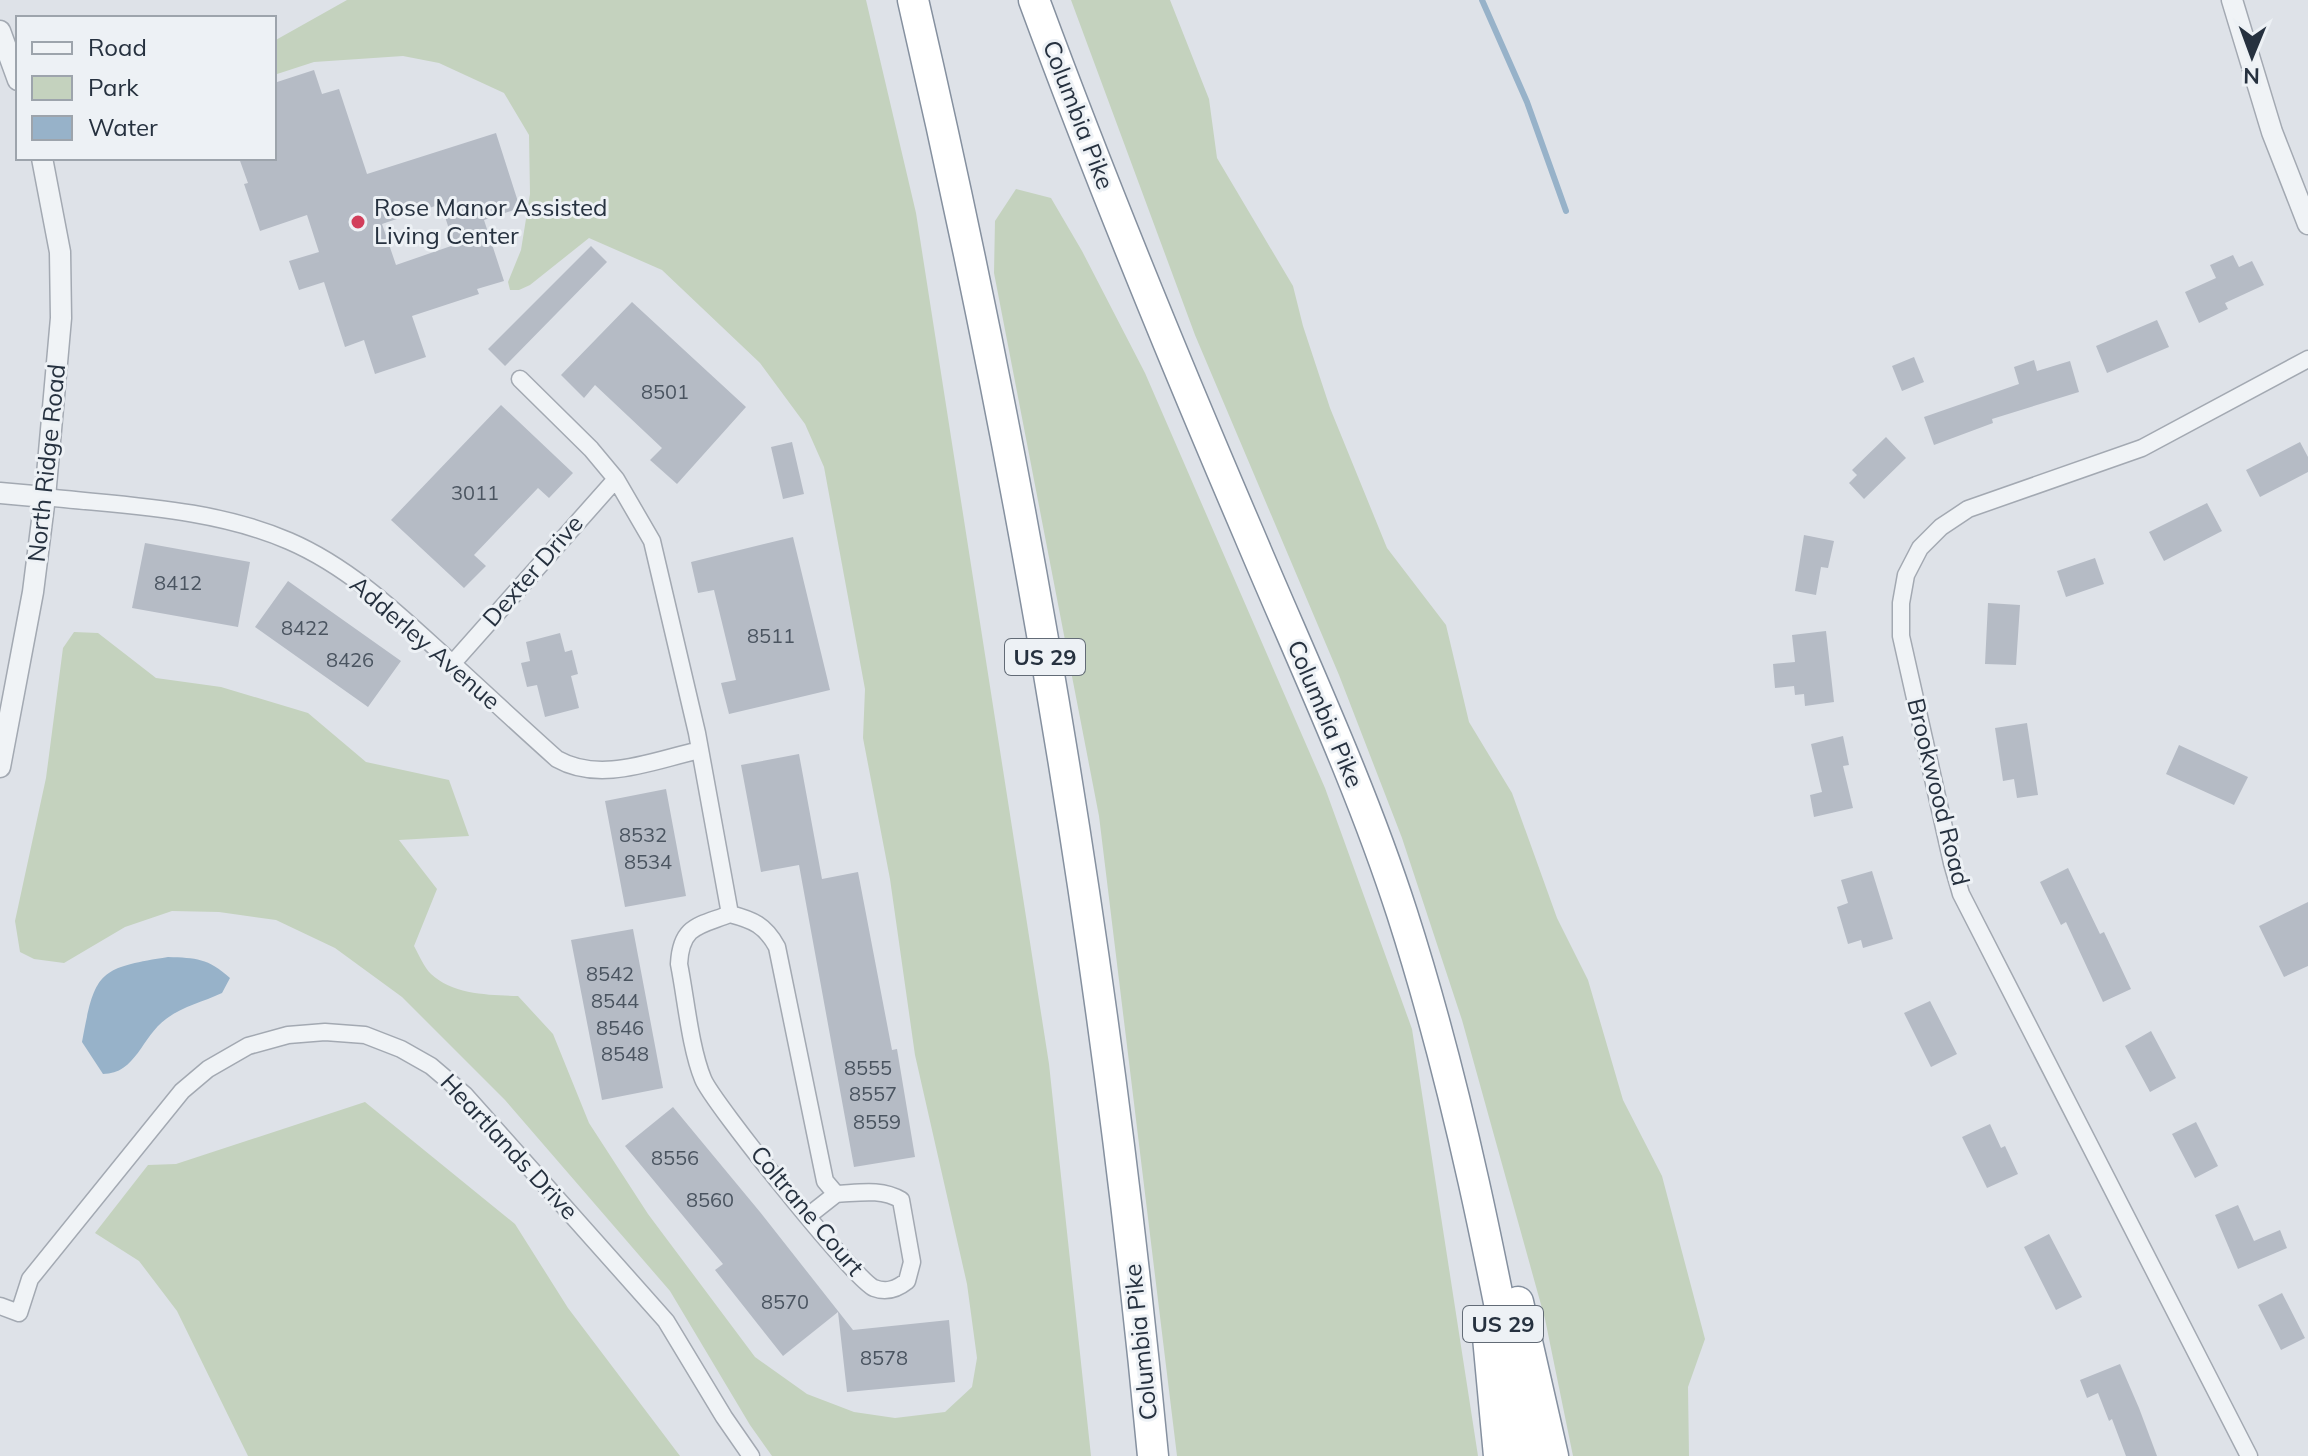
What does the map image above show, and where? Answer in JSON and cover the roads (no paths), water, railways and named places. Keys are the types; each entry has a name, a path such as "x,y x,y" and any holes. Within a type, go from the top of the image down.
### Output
{"highway":[{"name":"Columbia Pike","path":"913,0 945,136 1007,443 1057,729 1116,1120 1153,1456"},
{"name":"Columbia Pike","path":"1034,0 1075,111 1200,422 1359,793 1401,910 1445,1057 1476,1191 1529,1456"},
{"path":"1445,1057 1489,1188 1553,1456"},
{"path":"1476,1191 1499,1456"}],"street":[{"path":"2232,0 2272,132 2308,224"},
{"path":"0,31 16,75"},
{"name":"North Ridge Road","path":"0,767 33,592 61,318 60,252 42,160"},
{"name":"Brookwood Road","path":"2249,1456 1961,894 1901,636 1901,603 1906,575 1920,548 1941,527 1968,509 2142,448 2308,359"},
{"path":"520,379 591,449 616,479 652,541 700,750 730,914"},
{"name":"Dexter Drive","path":"452,664 616,479"},
{"path":"0,493 45,497"},
{"name":"Adderley Avenue","path":"45,497 207,516 253,527 290,541 328,561 373,592 557,759 572,768 609,770 700,750"},
{"name":"Coltrane Court","path":"730,914 754,920 769,932 777,947 825,1181 836,1194 890,1194 901,1200 912,1262 907,1281 897,1288 884,1291 871,1287 808,1216 703,1081 679,964 680,949 697,924 730,914"},
{"name":"Heartlands Drive","path":"0,1306 19,1313 30,1279 182,1091 208,1069 248,1046 288,1035 325,1032 365,1035 401,1049 431,1066 465,1095 666,1321 751,1456"},
{"path":"808,1216 836,1194"}],"water":[{"path":"168,957 201,960 230,978 222,993 186,1007 166,1019 123,1068 103,1074 82,1042 96,987 113,970"}],"waterway":[{"path":"1482,0 1527,102 1566,211"}],"place":[{"name":"Rose Manor Assisted Living Center","path":"358,222"}]}
